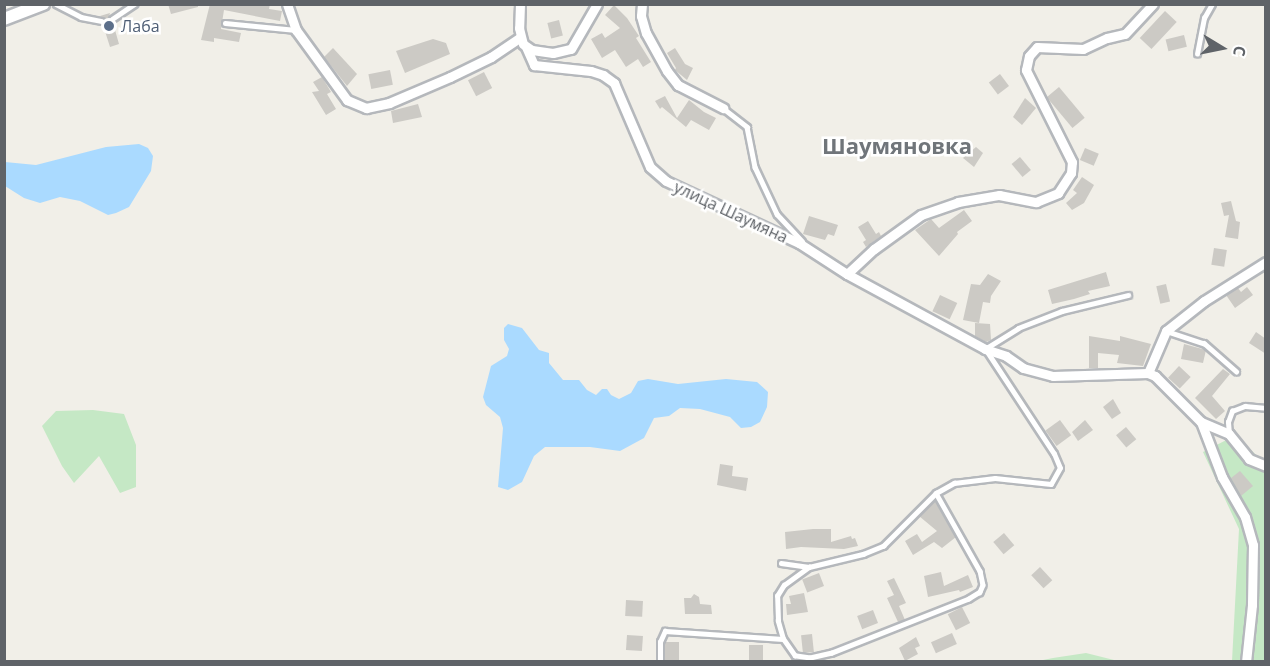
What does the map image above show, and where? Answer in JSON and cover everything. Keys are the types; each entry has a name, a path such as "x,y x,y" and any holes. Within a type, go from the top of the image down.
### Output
{"main road":[{"path":"4,19 43,4"}],"street":[{"path":"287,4 297,30 347,100 366,108 389,103 491,57 519,38 520,4"},
{"path":"526,47 553,53 571,49 597,4"},
{"path":"642,4 641,16 646,33 667,71 678,85 723,108"},
{"path":"847,274 874,249 921,214 958,202 999,195 1036,202 1058,193 1071,173 1072,162 1026,70 1029,56 1036,47 1083,49 1107,38 1125,34 1153,4"},
{"name":"улица Шаумяна","path":"519,38 534,65 591,71 603,75 614,83 650,167 666,181 818,254 847,274 985,349 1006,356 1023,368 1046,375 1148,374"},
{"path":"1266,262 1204,301 1166,331 1148,374 1155,376 1201,422 1229,434 1249,459 1266,466"},
{"path":"1201,422 1222,477 1245,517 1253,545 1252,606 1246,662"}],"lane":[{"path":"56,4 81,17 102,21"},
{"path":"112,19 134,4"},
{"path":"1197,54 1204,18 1212,4"},
{"path":"225,23 297,30"},
{"path":"723,108 747,127 755,167 777,214 818,254"},
{"path":"782,563 809,567 863,554 883,546 936,493 954,483 995,478 1051,484 1060,468 1042,433 985,349 1018,328 1062,310 1128,295"},
{"path":"1166,331 1204,343 1236,371"},
{"path":"1229,434 1228,422 1232,411 1245,406 1266,408"},
{"path":"809,567 784,585 777,596 778,621 783,639 795,656 810,658 821,656 969,599 980,592 983,585 980,571 964,538 936,493"},
{"path":"660,662 660,642 665,631 783,639"}],"green space":[{"path":"93,410 124,414 136,445 136,487 120,493 99,456 74,483 62,466 42,426 56,411"},
{"path":"1236,435 1265,461 1265,661 1232,661 1239,529 1203,452"},
{"path":"1086,653 1118,661 1038,661 1053,658"}],"water":[{"path":"139,144 148,148 153,156 151,171 129,207 116,213 108,215 80,201 60,197 40,203 24,198 5,186 5,162 36,165 106,147"},
{"path":"508,324 522,328 539,350 549,353 549,363 563,380 579,380 587,390 596,395 602,389 607,389 611,395 619,399 631,393 638,381 648,379 678,384 726,379 757,382 768,392 767,407 760,422 751,427 741,428 730,417 700,409 680,408 669,416 654,418 644,438 620,451 590,447 545,447 534,456 522,482 508,490 498,487 503,428 500,417 486,405 483,397 491,366 507,356 509,349 504,340 504,328"}],"building":[{"path":"168,4 198,4 198,7 171,14"},
{"path":"210,4 270,4 269,9 282,11 280,21 224,10 221,29 241,33 239,42 214,38 214,42 201,40"},
{"path":"614,5 627,18 639,36 636,38 651,62 643,67 638,59 626,67 615,50 602,58 591,39 602,33 605,38 620,28 605,15"},
{"path":"1165,11 1177,22 1151,49 1140,38"},
{"path":"110,13 108,20 113,23 119,44 110,47 103,25 106,20 100,16"},
{"path":"559,20 563,36 551,38 547,23"},
{"path":"1184,35 1187,47 1168,51 1166,40"},
{"path":"433,39 446,43 450,54 405,73 396,51"},
{"path":"333,48 357,74 347,86 324,57"},
{"path":"675,48 685,64 693,68 687,80 675,70 667,53"},
{"path":"390,70 393,85 371,89 368,74"},
{"path":"484,72 492,88 476,96 468,80"},
{"path":"1000,74 1009,86 998,94 989,82"},
{"path":"322,77 331,92 327,94 336,109 326,115 312,92 319,91 313,82"},
{"path":"1059,87 1085,118 1072,128 1047,97"},
{"path":"665,96 677,118 689,100 716,118 709,130 691,120 686,127 662,107 660,109 655,101"},
{"path":"1025,98 1036,108 1022,125 1013,117"},
{"path":"418,104 422,117 393,123 391,111"},
{"path":"976,147 983,153 974,167 963,158"},
{"path":"1085,148 1099,154 1094,166 1080,160"},
{"path":"1020,157 1031,170 1023,177 1012,164"},
{"path":"1082,177 1094,185 1084,203 1072,210 1066,203 1077,193 1073,190"},
{"path":"1231,201 1236,221 1240,222 1238,239 1225,237 1229,215 1224,216 1221,203"},
{"path":"964,210 972,221 957,232 958,234 939,256 915,230 931,219 939,228"},
{"path":"809,216 838,225 834,236 828,234 825,240 803,234"},
{"path":"868,221 876,234 879,232 881,236 866,247 863,242 866,240 858,227"},
{"path":"1214,248 1227,250 1224,267 1211,265"},
{"path":"1106,272 1110,286 1052,304 1048,290"},
{"path":"988,274 1001,281 991,296 990,303 983,302 979,323 963,320 971,284 980,285"},
{"path":"1166,284 1170,302 1160,304 1156,286"},
{"path":"1247,287 1253,295 1235,308 1226,295 1238,288 1241,292"},
{"path":"940,295 957,303 950,319 932,311"},
{"path":"975,323 990,324 991,340 986,342 975,336"},
{"path":"1256,332 1266,339 1266,354 1249,343"},
{"path":"1089,336 1120,341 1120,336 1151,344 1143,366 1117,363 1119,355 1098,353 1098,368 1089,368"},
{"path":"1184,344 1206,350 1203,363 1181,359"},
{"path":"1179,366 1191,377 1180,389 1168,378"},
{"path":"1223,369 1230,374 1212,396 1225,411 1216,419 1195,398"},
{"path":"1113,399 1121,413 1112,419 1103,407"},
{"path":"1060,420 1071,435 1057,446 1045,431"},
{"path":"1085,420 1093,430 1078,441 1072,432"},
{"path":"1126,427 1136,439 1126,448 1116,435"},
{"path":"720,464 733,466 732,476 748,478 746,491 717,485"},
{"path":"1240,471 1253,486 1241,496 1231,478"},
{"path":"935,501 956,537 942,548 934,542 913,555 905,541 917,534 922,542 937,531 919,516"},
{"path":"831,529 831,542 851,536 852,539 855,538 858,546 844,549 801,547 786,549 785,532"},
{"path":"1004,533 1014,545 1004,554 993,542"},
{"path":"1040,567 1052,580 1043,588 1031,575"},
{"path":"941,572 944,586 968,575 973,587 960,592 959,590 928,597 924,576"},
{"path":"819,573 824,586 807,593 802,579"},
{"path":"894,578 906,603 899,606 905,620 898,622 887,598 894,595 887,581"},
{"path":"804,593 808,612 787,615 786,604 791,604 789,596"},
{"path":"694,594 699,597 700,604 711,605 712,614 685,614 684,598 691,598"},
{"path":"626,600 643,601 642,617 625,616"},
{"path":"962,607 970,623 956,630 948,614"},
{"path":"873,610 878,623 862,629 857,616"},
{"path":"952,633 957,644 936,653 931,642"},
{"path":"812,634 814,652 803,653 801,635"},
{"path":"627,635 643,636 642,651 626,650"},
{"path":"916,637 920,646 915,648 918,654 905,661 899,648"},
{"path":"665,642 679,642 679,662 665,662"},
{"path":"749,645 763,645 763,662 749,662"}],"place":[{"name":"Лаба","path":"109,26"}],"district":[{"name":"Шаумяновка","path":"897,146"}]}
